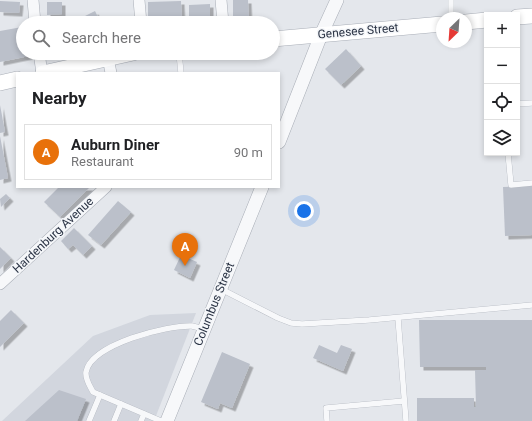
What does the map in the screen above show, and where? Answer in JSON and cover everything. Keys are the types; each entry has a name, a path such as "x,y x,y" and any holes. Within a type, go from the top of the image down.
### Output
{"main road":[{"path":"520,18 532,16"},
{"path":"472,21 484,20"},
{"name":"Genesee Street","path":"280,38 436,25"},
{"path":"47,72 99,60"},
{"path":"0,83 16,79"}],"street":[{"path":"33,0 35,16"},
{"path":"139,0 140,16"},
{"path":"222,0 223,16"},
{"path":"280,138 321,35 337,0"},
{"path":"40,60 43,72"},
{"path":"108,60 111,72"},
{"name":"Hardenburg Avenue","path":"0,284 105,188"},
{"name":"Columbus Street","path":"167,421 262,188"}],"lane":[{"path":"451,0 451,12"},
{"path":"180,60 181,72"},
{"path":"520,104 532,103"},
{"path":"508,156 511,185 532,183"},
{"path":"220,289 278,318 292,323 302,324 398,318 532,305"},
{"path":"398,318 406,421"},
{"path":"161,421 94,392 88,384 85,374 88,365 104,350 136,337 165,329 194,326 204,330"},
{"path":"89,421 100,395"},
{"path":"327,421 326,408 404,401"},
{"path":"114,421 121,404"},
{"path":"141,421 144,414"}],"shaded area":[{"path":"196,313 154,421 2,421 93,336 150,315"}],"building":[{"path":"233,0 248,0 249,16 233,16"},
{"path":"0,1 20,2 19,13 0,12"},
{"path":"181,1 182,16 148,16 148,2"},
{"path":"47,2 62,2 62,14 47,15"},
{"path":"210,4 210,16 189,16 189,5"},
{"path":"95,11 98,16 85,16"},
{"path":"16,28 16,59 0,62 0,31"},
{"path":"346,49 361,66 341,85 325,69"},
{"path":"0,105 5,132 0,133"},
{"path":"0,136 8,178 0,180"},
{"path":"532,186 532,235 505,236 503,187"},
{"path":"58,188 89,188 60,217 44,202"},
{"path":"6,194 10,198 1,207 0,199"},
{"path":"118,201 131,212 101,245 88,235"},
{"path":"74,228 92,246 83,255 73,245 68,249 61,241"},
{"path":"0,247 11,258 0,269"},
{"path":"181,255 197,262 190,278 174,270"},
{"path":"11,310 24,323 0,347 0,321"},
{"path":"419,320 532,320 532,421 417,421 417,398 474,398 474,407 476,407 475,370 486,370 486,367 420,367"},
{"path":"319,345 337,353 341,345 352,349 343,371 313,358"},
{"path":"222,352 250,364 232,408 220,403 218,409 201,402"},
{"path":"59,390 86,399 77,421 25,421"}],"place":[{"name":"Auburn Diner","path":"185,266"}]}
